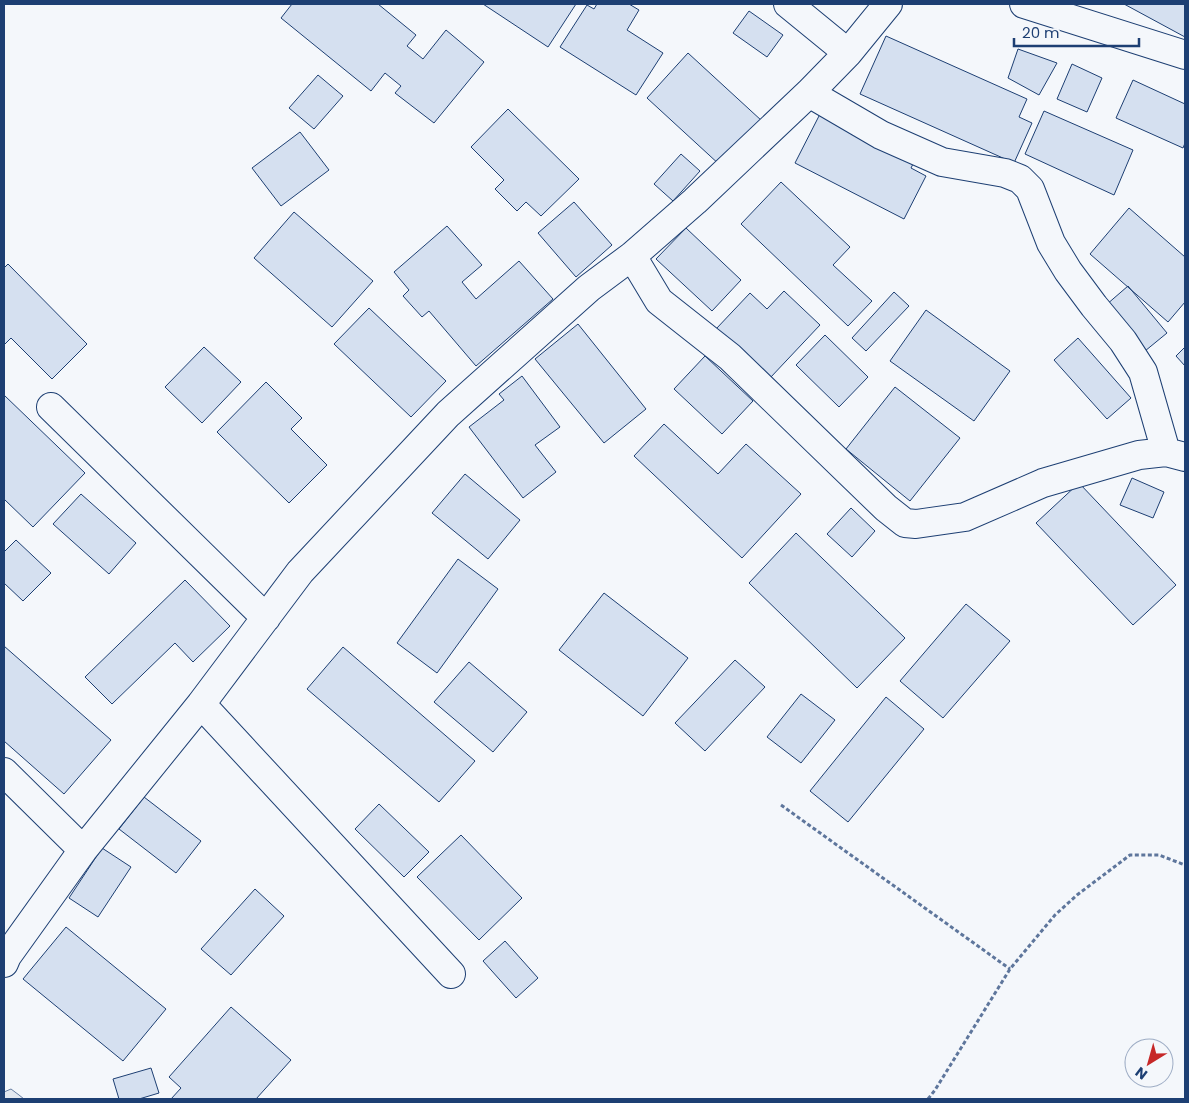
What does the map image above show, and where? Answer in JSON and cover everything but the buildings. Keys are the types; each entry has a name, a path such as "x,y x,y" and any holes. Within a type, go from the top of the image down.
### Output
{"street":[{"path":"788,4 848,53"},
{"path":"4,963 7,956 83,850 201,704 300,572 448,414 589,288 632,256 695,201 809,93 848,53 888,4"},
{"path":"1024,4 1185,56"},
{"path":"632,256 659,301 730,357 886,508 905,523 916,524 965,517 1043,483 1139,455 1176,455 1143,372 1123,341 1068,271 1051,242 1030,189 1020,179 1005,173 942,162 881,136 809,93"},
{"path":"51,407 266,618"},
{"path":"201,704 451,974"},
{"path":"4,772 83,850"}],"path":[{"path":"781,805 1010,968"},
{"path":"928,1099 1010,968 1055,915 1078,894 1130,856 1159,855 1185,865"}],"shaded area":[{"path":"11,1089 24,1099 4,1099 4,1092"}]}
